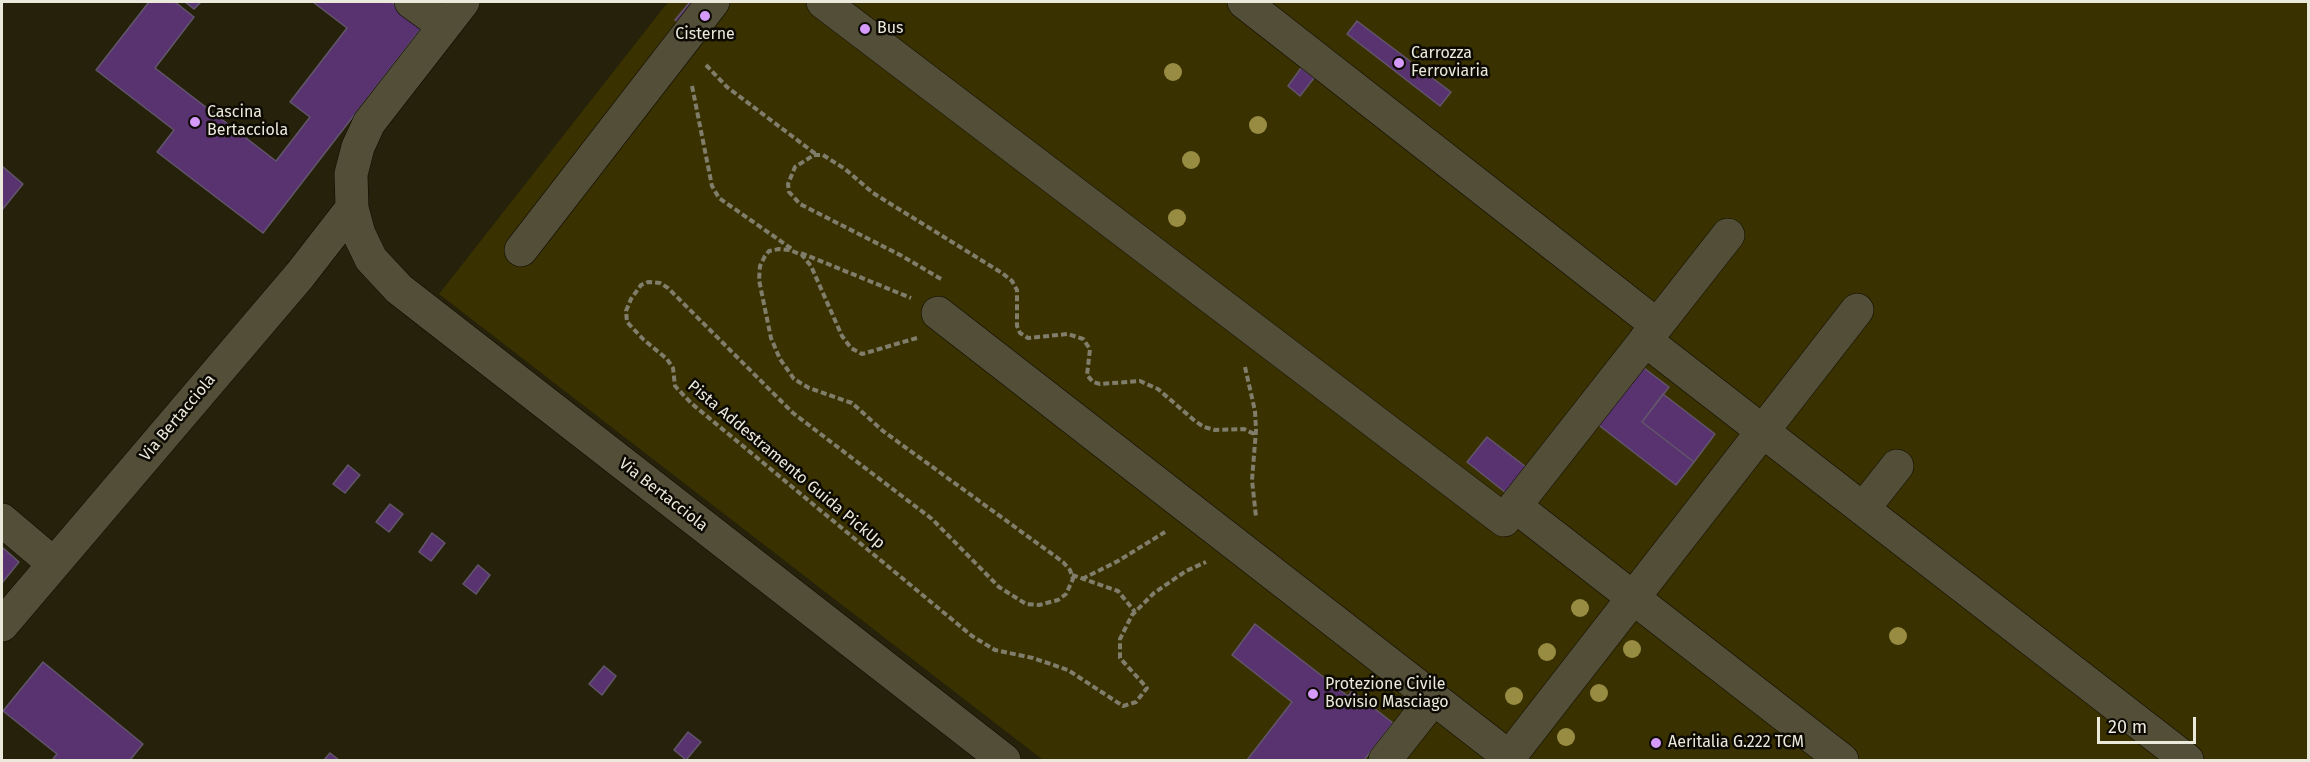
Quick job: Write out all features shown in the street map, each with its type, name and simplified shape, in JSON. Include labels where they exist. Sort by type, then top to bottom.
[{"type":"street","name":"Via Bertacciola","points":[[411,2],[456,11],[365,129],[355,154],[351,174],[352,208],[364,247],[379,270],[393,285],[1004,760]]},
{"type":"street","points":[[521,250],[713,2]]},
{"type":"street","points":[[823,2],[1504,520],[1728,235]]},
{"type":"street","points":[[1244,2],[1651,332],[1762,431],[2187,760]]},
{"type":"street","name":"Via Bertacciola","points":[[2,625],[300,275],[352,208]]},
{"type":"street","points":[[938,314],[1510,760],[1857,310]]},
{"type":"street","points":[[1863,509],[1897,466]]},
{"type":"street","points":[[1515,506],[1842,760]]},
{"type":"street","points":[[2,520],[54,564]]},
{"type":"street","points":[[1385,760],[1433,699]]},
{"type":"path","points":[[683,40],[728,87],[817,155]]},
{"type":"path","points":[[683,40],[712,186],[719,198],[790,248],[919,302],[938,314]]},
{"type":"path","name":"Pista Addestramento Guida PickUp","points":[[1072,575],[1071,587],[1058,600],[1026,603],[999,587],[932,519],[792,413],[676,294],[660,283],[648,282],[641,285],[631,299],[626,311],[627,322],[644,340],[667,358],[673,368],[675,386],[686,398],[972,636],[995,650],[1033,658],[1068,670],[1123,706],[1130,705],[1147,688],[1120,658],[1120,639],[1135,612],[1154,593],[1186,571],[1202,563],[1232,557],[1241,549]]},
{"type":"path","points":[[1244,362],[1254,411],[1256,446],[1252,480],[1257,520]]},
{"type":"path","points":[[1083,579],[1118,561],[1195,514]]},
{"type":"path","points":[[1070,570],[1072,575],[1118,591],[1135,612]]},
{"type":"shaded area","points":[[668,2],[2308,2],[2308,760],[1043,760],[439,294]]},
{"type":"building","name":"Cascina Bertacciola","points":[[149,2],[175,2],[194,17],[155,68],[276,161],[310,117],[290,102],[347,28],[313,2],[391,2],[423,26],[263,233],[157,152],[174,130],[96,70]]},
{"type":"building","points":[[185,2],[201,2],[194,9]]},
{"type":"building","name":"Cisterne","points":[[690,2],[701,2],[682,25],[675,20]]},
{"type":"building","name":"Carrozza Ferroviaria","points":[[1357,21],[1451,92],[1440,106],[1347,34]]},
{"type":"building","points":[[1301,68],[1314,78],[1300,96],[1288,86]]},
{"type":"building","points":[[2,166],[23,184],[2,210]]},
{"type":"building","points":[[1640,365],[1669,387],[1642,422],[1694,462],[1676,485],[1596,423]]},
{"type":"building","points":[[1663,394],[1715,434],[1694,462],[1642,422]]},
{"type":"building","points":[[1487,437],[1526,467],[1506,493],[1467,462]]},
{"type":"building","points":[[348,465],[360,475],[345,493],[333,484]]},
{"type":"building","points":[[390,504],[403,514],[389,532],[376,522]]},
{"type":"building","points":[[432,533],[445,543],[431,561],[419,552]]},
{"type":"building","points":[[2,547],[19,562],[2,583]]},
{"type":"building","points":[[478,565],[490,575],[476,594],[463,584]]},
{"type":"building","name":"Protezione Civile Bovisio Masciago","points":[[1255,624],[1348,696],[1352,691],[1393,723],[1364,760],[1247,760],[1292,702],[1232,655]]},
{"type":"building","points":[[43,662],[143,744],[130,760],[52,760],[57,754],[3,711]]},
{"type":"building","points":[[604,666],[616,676],[602,695],[589,684]]},
{"type":"building","points":[[688,732],[701,742],[686,760],[674,750]]},
{"type":"building","points":[[330,753],[339,760],[324,760]]},
{"type":"place","name":"Cisterne","points":[[705,16]]},
{"type":"place","name":"Bus","points":[[865,29]]},
{"type":"place","name":"Carrozza Ferroviaria","points":[[1399,63]]},
{"type":"place","name":"Cascina Bertacciola","points":[[195,122]]},
{"type":"place","name":"Protezione Civile Bovisio Masciago","points":[[1313,694]]},
{"type":"place","name":"Aeritalia G.222 TCM","points":[[1656,743]]}]
